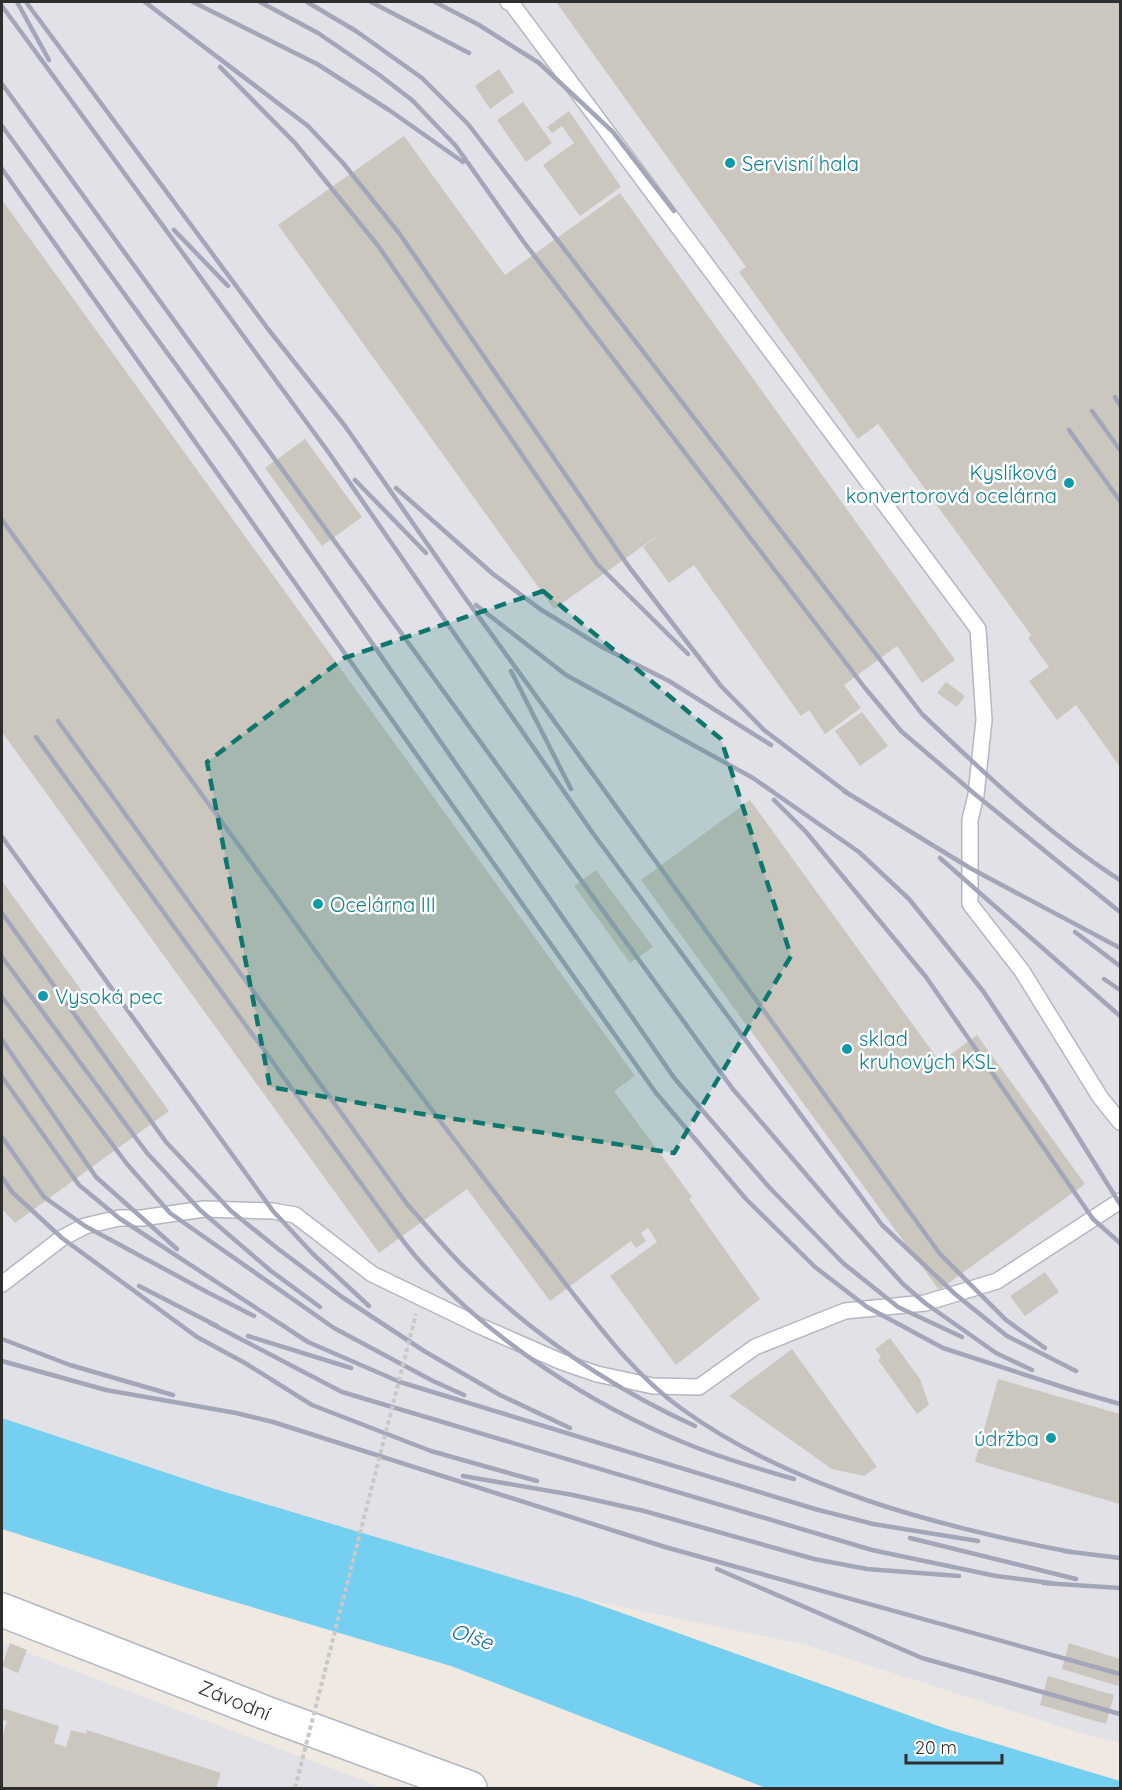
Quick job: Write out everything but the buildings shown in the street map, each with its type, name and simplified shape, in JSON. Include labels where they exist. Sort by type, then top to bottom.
[{"type":"street","name":"Závodní","points":[[2,1610],[266,1713],[470,1788]]},
{"type":"lane","points":[[508,2],[519,13],[978,628],[984,720],[978,777],[970,820],[970,904],[1022,971],[1100,1097],[1120,1122]]},
{"type":"lane","points":[[2,1284],[62,1238],[85,1226],[119,1218],[142,1218],[204,1209],[273,1211],[295,1215],[372,1274],[482,1327],[562,1362],[597,1374],[653,1386],[699,1387],[755,1347],[845,1311],[925,1303],[997,1281],[1120,1201]]},
{"type":"path","points":[[295,1788],[416,1314]]},
{"type":"highlighted area","points":[[543,591],[721,739],[791,956],[674,1153],[416,1113],[270,1087],[207,762],[344,658]]},
{"type":"shaded area","points":[[2,2],[1120,2],[1120,1743],[1087,1735],[802,1644],[580,1598],[212,1488],[2,1418]]},
{"type":"shaded area","points":[[2,1643],[383,1788],[2,1788]]},
{"type":"water","name":"Olše","points":[[2,1418],[212,1488],[580,1598],[947,1729],[1120,1781],[1120,1788],[766,1788],[451,1666],[184,1587],[2,1529]]},
{"type":"railway","points":[[17,2],[49,60]]},
{"type":"railway","points":[[26,2],[268,329],[345,426],[463,595],[940,1254],[1006,1320],[1045,1348]]},
{"type":"railway","points":[[145,2],[308,126],[343,163],[399,233],[629,567],[721,686],[764,730],[850,795]]},
{"type":"railway","points":[[193,2],[317,64],[389,110],[463,162]]},
{"type":"railway","points":[[260,2],[318,33],[378,74],[412,100],[456,146],[523,241],[865,688],[901,731],[1120,912]]},
{"type":"railway","points":[[307,2],[356,31],[422,78],[468,124],[922,714],[1042,823],[1120,880]]},
{"type":"railway","points":[[371,2],[469,53]]},
{"type":"railway","points":[[435,2],[479,25],[539,63],[613,132],[674,211]]},
{"type":"railway","points":[[2,6],[329,453],[592,832],[882,1225],[955,1294],[1007,1336],[1076,1371]]},
{"type":"railway","points":[[220,67],[295,143],[379,247],[597,564],[688,654]]},
{"type":"railway","points":[[2,84],[732,1088],[903,1284],[925,1303],[996,1353],[1032,1370]]},
{"type":"railway","points":[[2,126],[235,446],[675,1079],[769,1187],[843,1263],[898,1307],[962,1337]]},
{"type":"railway","points":[[2,169],[656,1093],[746,1199],[815,1267],[867,1307],[943,1348],[1120,1404]]},
{"type":"railway","points":[[174,230],[228,286]]},
{"type":"railway","points":[[1115,397],[1120,405]]},
{"type":"railway","points":[[1092,411],[1120,450]]},
{"type":"railway","points":[[1069,430],[1120,501]]},
{"type":"railway","points":[[355,480],[426,553]]},
{"type":"railway","points":[[396,488],[493,574],[540,609],[602,647],[669,681],[771,745]]},
{"type":"railway","points":[[2,520],[425,1101],[596,1323],[636,1369],[666,1397],[725,1437],[770,1461],[818,1482],[919,1517],[1071,1552]]},
{"type":"railway","points":[[476,605],[566,675],[753,778],[859,852],[909,899],[983,991],[1045,1084],[1120,1204]]},
{"type":"railway","points":[[511,671],[571,789]]},
{"type":"railway","points":[[58,721],[407,1204],[441,1243],[488,1290],[572,1356],[632,1394],[695,1426]]},
{"type":"railway","points":[[36,737],[399,1235],[445,1287],[508,1342],[543,1367],[616,1411],[703,1450],[794,1479]]},
{"type":"railway","points":[[844,791],[970,868],[1120,948]]},
{"type":"railway","points":[[774,800],[806,832],[926,977],[1093,1219],[1120,1243]]},
{"type":"railway","points":[[2,837],[273,1211],[313,1254],[369,1306]]},
{"type":"railway","points":[[940,858],[1120,1016]]},
{"type":"railway","points":[[2,913],[166,1142],[231,1211],[342,1297],[424,1351],[500,1395],[570,1428]]},
{"type":"railway","points":[[1075,932],[1120,966]]},
{"type":"railway","points":[[2,957],[147,1153],[200,1210],[271,1271],[320,1307]]},
{"type":"railway","points":[[1104,979],[1120,990]]},
{"type":"railway","points":[[2,997],[127,1164],[170,1213],[334,1328],[464,1395]]},
{"type":"railway","points":[[2,1040],[96,1177],[177,1249]]},
{"type":"railway","points":[[2,1077],[79,1185],[119,1218],[308,1342],[400,1382],[815,1509],[873,1524],[978,1541]]},
{"type":"railway","points":[[2,1137],[44,1197],[85,1226],[254,1316]]},
{"type":"railway","points":[[2,1177],[12,1192],[62,1238],[197,1337],[245,1363],[312,1405],[431,1451],[537,1481]]},
{"type":"railway","points":[[139,1286],[217,1326]]},
{"type":"railway","points":[[210,1323],[342,1392],[872,1550],[996,1576],[1051,1583]]},
{"type":"railway","points":[[248,1336],[351,1368]]},
{"type":"railway","points":[[2,1339],[70,1365],[173,1395]]},
{"type":"railway","points":[[2,1361],[106,1390],[236,1413],[273,1422],[665,1547],[1120,1674]]},
{"type":"railway","points":[[463,1476],[573,1495],[644,1511],[814,1559],[867,1569],[959,1576]]},
{"type":"railway","points":[[910,1538],[1076,1579]]},
{"type":"railway","points":[[1064,1551],[1120,1558]]},
{"type":"railway","points":[[717,1569],[922,1658],[1120,1714]]},
{"type":"railway","points":[[1043,1583],[1120,1588]]},
{"type":"place","name":"Servisní hala","points":[[730,163]]},
{"type":"place","name":"Kyslíková konvertorová ocelárna","points":[[1069,483]]},
{"type":"place","name":"Ocelárna III","points":[[318,904]]},
{"type":"place","name":"Vysoká pec","points":[[43,996]]},
{"type":"place","name":"sklad kruhových KSL","points":[[847,1049]]},
{"type":"place","name":"údržba","points":[[1051,1438]]}]
